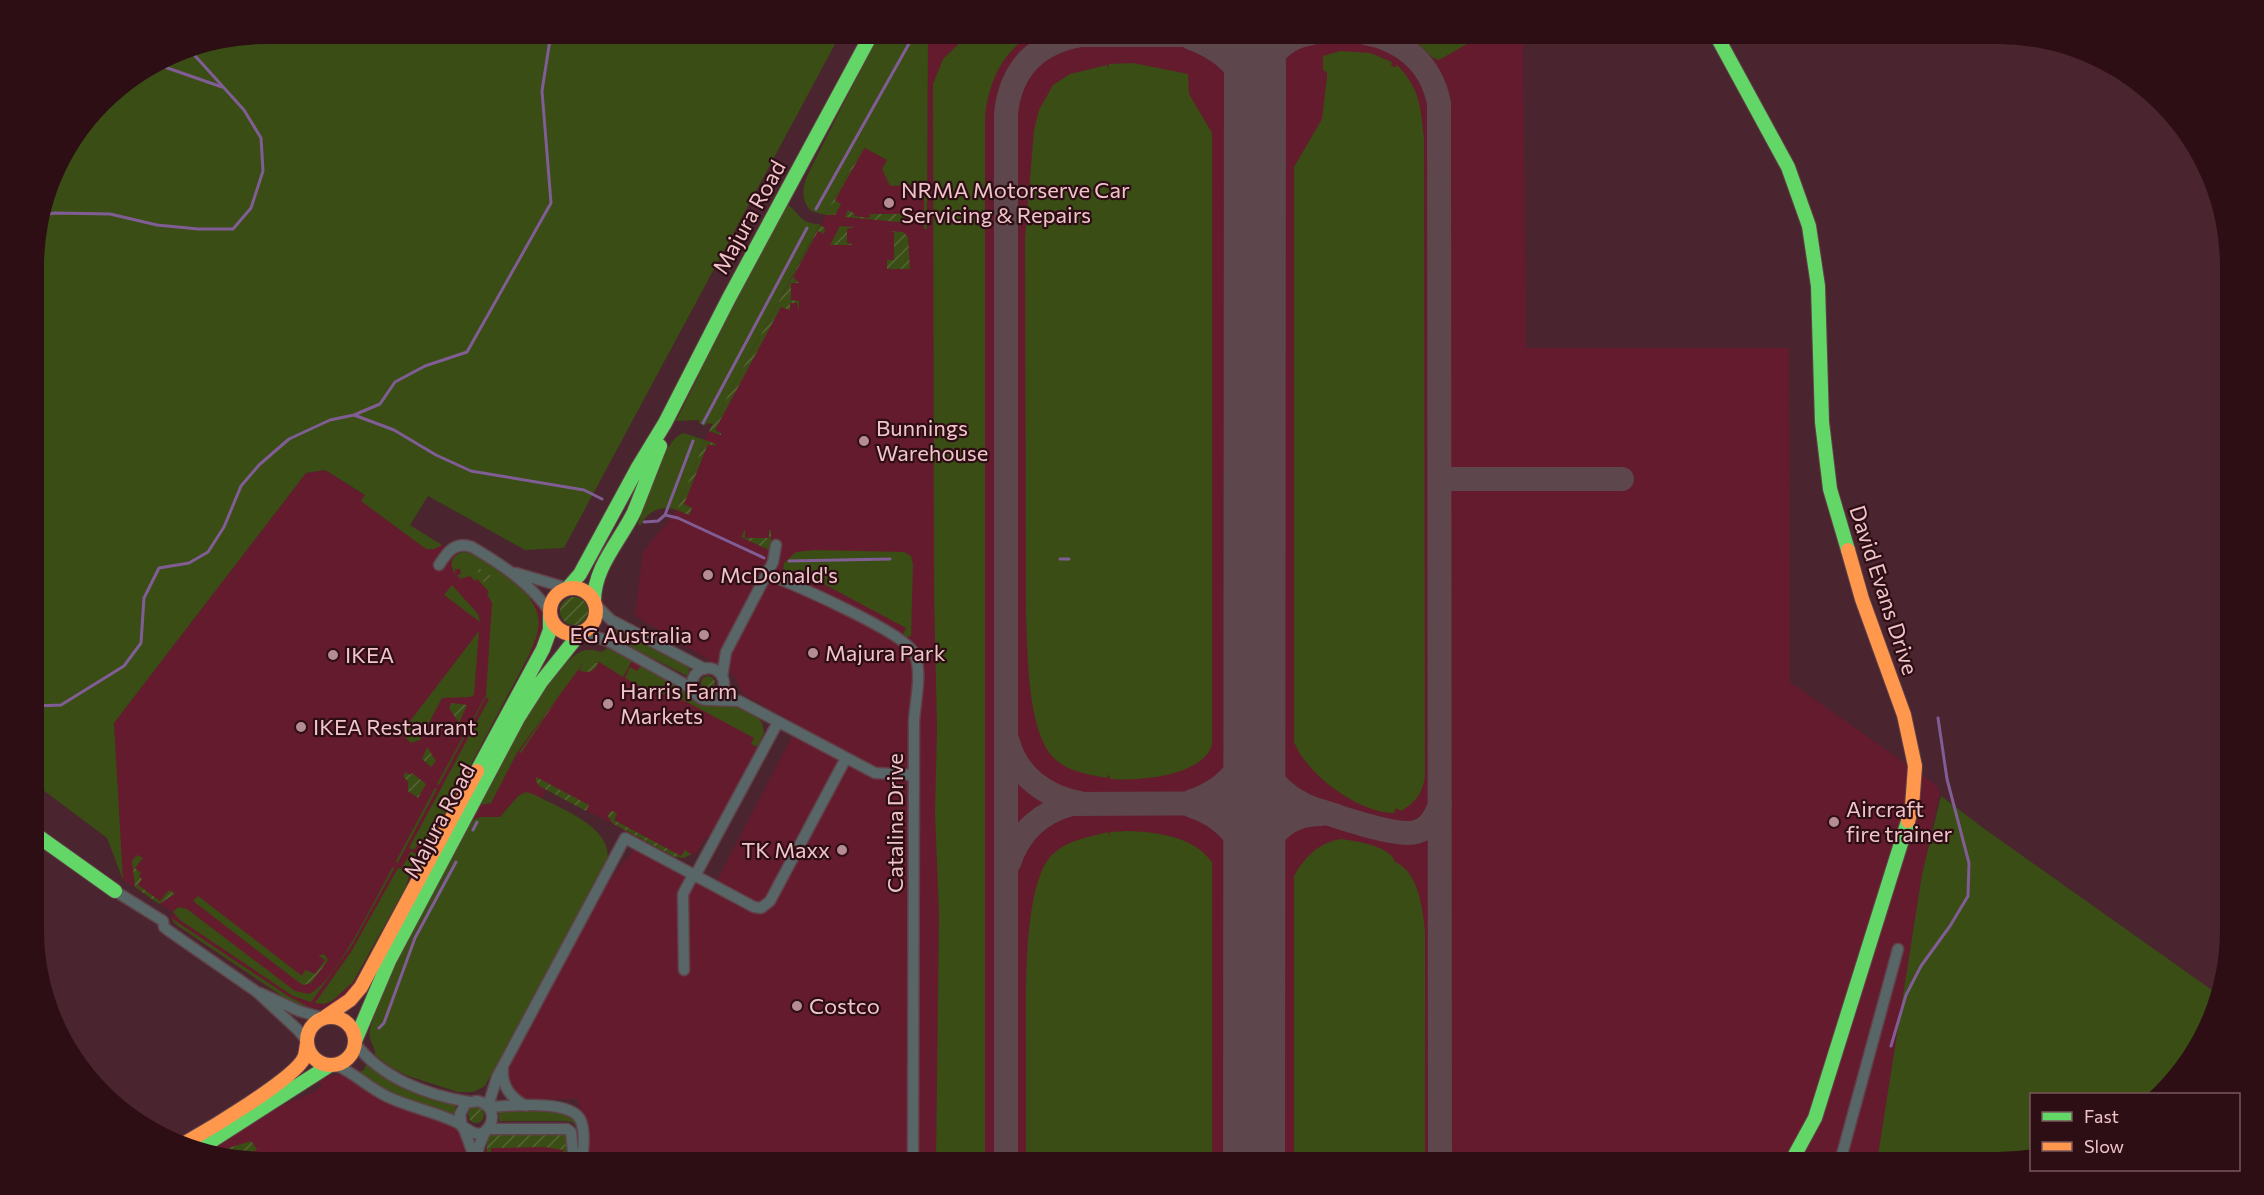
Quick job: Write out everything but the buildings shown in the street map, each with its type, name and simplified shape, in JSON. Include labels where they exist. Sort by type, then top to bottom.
[{"type":"main road","name":"Majura Road","points":[[568,588],[580,574],[637,469],[665,423],[729,298],[866,44]]},
{"type":"main road","name":"David Evans Drive","points":[[1721,44],[1788,167],[1809,226],[1818,286],[1821,423],[1830,489],[1862,599],[1904,715],[1915,766],[1911,807],[1815,1118],[1796,1152]]},
{"type":"main road","name":"Majura Road","points":[[594,602],[594,591],[602,566],[635,510],[663,439],[665,423]]},
{"type":"main road","points":[[568,588],[583,590],[594,602],[595,619],[590,627],[582,632],[569,634],[561,631],[555,626],[550,614],[553,599],[568,588]]},
{"type":"main road","name":"Majura Road","points":[[325,1018],[350,1000],[361,987],[543,649],[550,630],[550,614]]},
{"type":"main road","name":"Majura Road","points":[[355,1042],[394,951],[518,718],[541,681],[582,632]]},
{"type":"main road","points":[[44,842],[115,891]]},
{"type":"main road","points":[[192,1139],[225,1120],[294,1070],[304,1058],[311,1027],[325,1018],[336,1017],[346,1022],[353,1030],[355,1042],[349,1057],[207,1144]]},
{"type":"main road","points":[[307,1043],[315,1059],[333,1065]]},
{"type":"street","points":[[439,565],[449,550],[456,546],[465,545],[475,549],[507,570],[537,595],[550,614]]},
{"type":"street","points":[[710,700],[721,693],[726,652],[775,559],[776,545]]},
{"type":"street","points":[[507,570],[568,588]]},
{"type":"street","name":"Catalina Drive","points":[[767,574],[820,595],[894,635],[911,648],[917,667],[914,722],[913,1152]]},
{"type":"street","points":[[594,602],[611,620],[706,669],[716,671],[739,701],[877,774],[914,775]]},
{"type":"street","points":[[582,632],[608,641],[683,683],[701,698],[739,701]]},
{"type":"street","points":[[695,693],[693,679],[726,652]]},
{"type":"street","points":[[684,970],[683,894],[778,722]]},
{"type":"street","points":[[478,1152],[492,1119],[488,1106],[497,1077],[625,838],[756,908],[766,905],[846,758]]},
{"type":"street","points":[[115,891],[163,921],[164,927],[169,931],[257,992],[298,1030],[307,1043]]},
{"type":"street","points":[[1843,1152],[1898,949]]},
{"type":"street","points":[[257,992],[298,1011],[325,1018]]},
{"type":"street","points":[[355,1042],[370,1060],[396,1078],[417,1087],[470,1102],[480,1101],[488,1106],[560,1107],[575,1113],[583,1129],[582,1152]]},
{"type":"street","points":[[505,1062],[503,1074],[506,1087],[512,1096],[526,1107]]},
{"type":"street","points":[[333,1065],[350,1071],[388,1097],[456,1122],[473,1133],[486,1129],[567,1129],[571,1132],[573,1152]]},
{"type":"street","points":[[472,1152],[459,1119],[460,1112],[487,1089],[497,1077]]},
{"type":"shaded area","points":[[928,44],[1523,44],[1526,348],[1789,348],[1790,682],[1936,785],[1940,792],[1922,874],[1880,1152],[586,1152],[586,1118],[579,1107],[578,1099],[533,1099],[522,1097],[515,1091],[508,1076],[510,1063],[605,886],[640,841],[717,881],[798,725],[743,694],[733,674],[635,616],[643,552],[677,510],[709,431],[863,147],[887,160],[927,160]]},
{"type":"shaded area","points":[[325,470],[442,545],[458,554],[470,553],[516,582],[540,605],[543,628],[531,658],[528,657],[435,832],[418,855],[406,887],[356,977],[358,980],[345,997],[322,1009],[306,1007],[285,998],[175,924],[171,919],[173,912],[123,880],[114,723],[306,473]]},
{"type":"shaded area","points":[[607,648],[683,688],[698,702],[761,721],[764,732],[760,742],[709,838],[707,836],[695,855],[692,854],[682,859],[674,856],[547,790],[541,799],[533,794],[518,796],[500,817],[478,817],[470,824],[536,704],[559,673],[583,651],[591,649],[602,652]]},
{"type":"shaded area","points":[[340,1075],[350,1078],[375,1097],[389,1104],[454,1126],[464,1134],[468,1152],[265,1152],[215,1146],[266,1113],[315,1091],[322,1086],[319,1081],[328,1076]]},
{"type":"shaded area","points":[[558,1132],[567,1152],[482,1152],[482,1148]]},
{"type":"green space","points":[[835,44],[564,548],[525,550],[428,496],[410,525],[442,545],[434,549],[426,549],[361,501],[365,495],[325,470],[306,473],[114,723],[123,880],[107,838],[44,791],[44,251],[51,208],[60,180],[89,130],[108,108],[130,89],[167,66],[194,55],[236,45]]},
{"type":"green space","points":[[873,44],[928,44],[927,229],[924,229],[924,184],[890,186],[882,169],[887,160],[863,147],[825,215],[811,211],[804,199],[803,190],[807,176]]},
{"type":"green space","points":[[959,44],[1019,44],[1005,59],[993,81],[985,118],[985,1152],[936,1152],[939,913],[935,814],[937,728],[934,593],[933,84],[943,59]]},
{"type":"green space","points":[[1419,44],[1467,44],[1439,60],[1433,58]]},
{"type":"green space","points":[[1340,51],[1370,53],[1392,62],[1391,66],[1397,65],[1415,90],[1424,138],[1425,775],[1423,787],[1415,800],[1401,811],[1396,808],[1394,813],[1365,807],[1336,790],[1310,767],[1294,742],[1294,167],[1322,119],[1327,77],[1327,72],[1323,70],[1323,56]]},
{"type":"green space","points":[[1133,63],[1188,74],[1189,94],[1212,133],[1212,745],[1203,759],[1179,772],[1150,778],[1110,779],[1109,774],[1107,778],[1087,774],[1056,760],[1046,748],[1034,714],[1026,618],[1025,238],[1034,130],[1039,110],[1053,85],[1070,74],[1107,65],[1108,69],[1109,64]]},
{"type":"green space","points":[[865,147],[835,200],[841,204],[835,215],[825,215]]},
{"type":"green space","points":[[786,204],[804,220],[820,224],[713,424],[708,423],[704,426],[699,423],[699,420],[676,421],[699,375],[695,373]]},
{"type":"green space","points":[[848,210],[855,214],[854,216],[870,218],[870,214],[905,214],[905,219],[914,219],[914,221],[910,223],[845,217]]},
{"type":"green space","points":[[820,225],[825,228],[824,234],[818,231],[793,277],[799,283],[791,283],[791,300],[799,301],[799,310],[797,303],[790,303],[790,310],[781,307],[715,430],[721,435],[709,431]]},
{"type":"green space","points":[[840,226],[854,227],[847,229],[847,243],[854,245],[830,245]]},
{"type":"green space","points":[[887,231],[903,232],[908,237],[910,269],[887,269],[887,260],[894,260],[894,232]]},
{"type":"green space","points":[[684,433],[705,440],[677,510],[665,508],[655,510],[640,526],[638,523],[656,472],[670,446],[677,437]]},
{"type":"green space","points":[[705,440],[716,444],[715,446],[708,444],[684,504],[692,508],[689,515],[677,510]]},
{"type":"green space","points":[[745,530],[745,538],[769,538],[769,530],[771,530],[771,551],[741,537]]},
{"type":"green space","points":[[815,550],[904,552],[911,556],[913,564],[911,636],[903,635],[906,628],[805,574],[801,580],[788,576],[783,571],[784,563],[796,552]]},
{"type":"green space","points":[[463,552],[491,563],[533,596],[530,599],[539,621],[538,628],[528,657],[435,832],[422,846],[418,844],[414,850],[409,848],[489,699],[486,697],[439,785],[437,784],[486,695],[492,603],[487,594],[489,592],[477,579],[475,581],[470,576],[460,579],[457,575],[461,574],[460,569],[455,569],[456,575],[452,568],[453,558]]},
{"type":"green space","points":[[477,567],[493,577],[492,587],[479,579]]},
{"type":"green space","points":[[452,585],[478,614],[480,622],[444,595]]},
{"type":"green space","points":[[574,597],[584,601],[588,611],[584,621],[574,625],[564,621],[560,611],[564,601]]},
{"type":"green space","points":[[617,628],[690,668],[687,676],[612,637]]},
{"type":"green space","points":[[479,631],[474,695],[442,698],[420,740],[411,743],[401,733]]},
{"type":"green space","points":[[607,648],[632,661],[623,677],[599,662],[584,662],[518,751],[491,803],[480,805],[524,722],[553,678],[567,662],[580,652],[594,650],[602,652]]},
{"type":"green space","points":[[589,660],[598,663],[593,670],[588,672],[579,670],[584,662]]},
{"type":"green space","points":[[641,665],[685,689],[701,703],[712,705],[732,702],[757,716],[764,732],[758,747],[751,744],[754,738],[670,693],[666,691],[664,695],[651,688],[649,691],[625,678],[630,667],[637,671]]},
{"type":"green space","points":[[705,676],[711,676],[715,683],[711,690],[705,690],[701,686],[701,680]]},
{"type":"green space","points":[[561,693],[521,753],[519,752]]},
{"type":"green space","points":[[452,703],[467,705],[459,723],[449,708]]},
{"type":"green space","points":[[427,747],[436,761],[431,767],[422,759]]},
{"type":"green space","points":[[406,772],[410,775],[412,773],[426,784],[418,798],[408,791],[408,782],[403,776]]},
{"type":"green space","points":[[536,777],[589,805],[586,811],[539,786]]},
{"type":"green space","points":[[435,788],[437,789],[397,864],[396,861]]},
{"type":"green space","points":[[526,792],[569,812],[593,828],[602,838],[607,849],[607,861],[485,1086],[473,1092],[458,1092],[408,1076],[392,1068],[375,1055],[370,1029],[399,957],[473,820],[480,817],[500,817],[518,796]]},
{"type":"green space","points":[[1941,796],[2212,990],[2198,1028],[2175,1065],[2149,1093],[2030,1093],[2030,1150],[1999,1152],[1879,1152],[1922,874]]},
{"type":"green space","points":[[613,811],[617,814],[614,820],[681,856],[685,850],[691,854],[684,858],[675,857],[612,823],[608,816]]},
{"type":"green space","points":[[1127,831],[1174,837],[1195,846],[1212,862],[1212,1152],[1026,1152],[1028,948],[1030,923],[1039,878],[1047,861],[1059,849],[1108,832],[1109,837],[1110,832]]},
{"type":"green space","points":[[1341,839],[1355,841],[1387,852],[1409,873],[1421,902],[1425,931],[1425,1152],[1294,1152],[1294,876],[1313,852]]},
{"type":"green space","points":[[411,851],[418,855],[406,887],[353,982],[332,1001],[324,1004],[315,1003],[351,952],[398,868],[401,869]]},
{"type":"green space","points":[[137,855],[143,858],[135,868],[141,873],[139,876],[142,879],[138,885],[160,901],[169,890],[175,894],[159,904],[135,887],[132,861]]},
{"type":"green space","points":[[395,867],[352,945],[311,1002],[293,996],[180,920],[173,912],[178,907],[187,909],[295,991],[309,994],[331,974],[343,957],[392,868]]},
{"type":"green space","points":[[198,896],[302,976],[297,981],[193,901]]},
{"type":"green space","points":[[171,918],[288,996],[307,1006],[298,1005],[285,998],[175,924]]},
{"type":"green space","points":[[324,954],[328,960],[311,983],[303,985],[297,981],[306,970],[315,974],[325,960],[319,956]]},
{"type":"green space","points":[[366,1064],[398,1083],[456,1105],[454,1114],[430,1109],[380,1086],[359,1072],[364,1070]]},
{"type":"green space","points":[[476,1107],[482,1109],[484,1115],[482,1121],[476,1123],[470,1121],[468,1115],[470,1109]]},
{"type":"green space","points":[[499,1111],[552,1111],[571,1118],[578,1125],[566,1121],[499,1121]]},
{"type":"green space","points":[[491,1133],[565,1134],[570,1152],[544,1147],[491,1148],[491,1152],[487,1152],[487,1136]]},
{"type":"green space","points":[[251,1141],[257,1149],[255,1151],[228,1148]]},
{"type":"waterway","points":[[354,415],[380,404],[395,382],[425,366],[467,352],[551,203],[542,91],[549,44]]},
{"type":"waterway","points":[[816,209],[909,44]]},
{"type":"waterway","points":[[50,214],[110,214],[157,225],[198,229],[233,229],[251,208],[263,171],[261,138],[244,110],[194,55]]},
{"type":"waterway","points":[[165,67],[222,87]]},
{"type":"waterway","points":[[703,423],[807,228]]},
{"type":"waterway","points":[[44,706],[61,705],[124,666],[141,643],[144,598],[159,568],[189,563],[208,552],[224,527],[241,486],[259,465],[289,439],[330,420],[354,415],[394,430],[436,455],[471,471],[584,490],[602,499]]},
{"type":"waterway","points":[[665,515],[693,441]]},
{"type":"waterway","points":[[644,522],[658,521],[665,515],[678,518],[764,558]]},
{"type":"waterway","points":[[789,561],[890,559]]},
{"type":"waterway","points":[[1060,559],[1069,559]]},
{"type":"waterway","points":[[1891,1046],[1906,995],[1921,966],[1968,896],[1969,863],[1947,779],[1938,718]]},
{"type":"waterway","points":[[473,830],[477,822]]},
{"type":"waterway","points":[[379,1028],[384,1023],[415,938],[456,862]]},
{"type":"taxiway","points":[[1006,1152],[1006,113],[1009,97],[1020,70],[1039,51],[1052,44]]},
{"type":"taxiway","points":[[1205,44],[1220,53],[1239,72],[1249,98],[1254,130]]},
{"type":"taxiway","points":[[1254,102],[1265,67],[1284,44]]},
{"type":"taxiway","points":[[1397,44],[1414,56],[1430,77],[1439,103],[1440,1152]]},
{"type":"taxiway","points":[[1440,479],[1622,479]]},
{"type":"taxiway","points":[[1192,801],[1217,789],[1231,777],[1248,746],[1254,710],[1254,655]]},
{"type":"taxiway","points":[[1254,711],[1257,743],[1266,770],[1283,791],[1311,808],[1364,825],[1407,833],[1425,828],[1434,818],[1440,805]]},
{"type":"taxiway","points":[[1008,742],[1018,765],[1035,783],[1056,796],[1080,803]]},
{"type":"taxiway","points":[[1009,863],[1019,842],[1033,825],[1050,812],[1072,804],[1273,803],[1311,808],[1337,816]]},
{"type":"taxiway","points":[[1192,806],[1206,812],[1230,829],[1245,853],[1250,867],[1254,897]]},
{"type":"taxiway","points":[[1254,879],[1268,843],[1284,825],[1307,815],[1321,814]]},
{"type":"runway","points":[[1254,1152],[1255,44]]},
{"type":"traffic: fast","points":[[568,588],[580,574],[637,469],[665,423],[729,298],[866,44]]},
{"type":"traffic: fast","points":[[1721,44],[1788,167],[1809,226],[1818,286],[1822,422],[1830,489],[1848,550]]},
{"type":"traffic: fast","points":[[594,601],[598,577],[634,512],[660,446]]},
{"type":"traffic: fast","points":[[477,771],[543,649],[550,630],[550,615]]},
{"type":"traffic: fast","points":[[355,1041],[389,961],[518,718],[541,682],[581,632]]},
{"type":"traffic: fast","points":[[1796,1152],[1815,1118],[1908,821]]},
{"type":"traffic: fast","points":[[44,840],[115,891]]},
{"type":"traffic: fast","points":[[207,1144],[330,1065]]},
{"type":"traffic: slow","points":[[1848,550],[1862,599],[1904,715],[1915,766],[1912,807],[1908,821]]},
{"type":"traffic: slow","points":[[573,588],[589,595],[596,611],[589,627],[573,634],[557,627],[550,611],[557,595],[573,588]]},
{"type":"traffic: slow","points":[[325,1017],[350,1000],[361,987],[477,771]]},
{"type":"traffic: slow","points":[[326,1017],[336,1017],[348,1024],[355,1036],[355,1041],[355,1046],[348,1058],[336,1065],[326,1065],[311,1054],[307,1046],[307,1036],[318,1021],[326,1017]]},
{"type":"traffic: slow","points":[[192,1139],[249,1104],[284,1078],[304,1058],[307,1044]]},
{"type":"place","name":"NRMA Motorserve Car Servicing & Repairs","points":[[889,203]]},
{"type":"place","name":"Bunnings Warehouse","points":[[864,441]]},
{"type":"place","name":"McDonald's","points":[[708,575]]},
{"type":"place","name":"EG Australia","points":[[704,635]]},
{"type":"place","name":"Majura Park","points":[[813,653]]},
{"type":"place","name":"IKEA","points":[[333,655]]},
{"type":"place","name":"Harris Farm Markets","points":[[608,704]]},
{"type":"place","name":"IKEA Restaurant","points":[[301,727]]},
{"type":"place","name":"Aircraft fire trainer","points":[[1834,822]]},
{"type":"place","name":"TK Maxx","points":[[842,850]]},
{"type":"place","name":"Costco","points":[[797,1006]]}]
